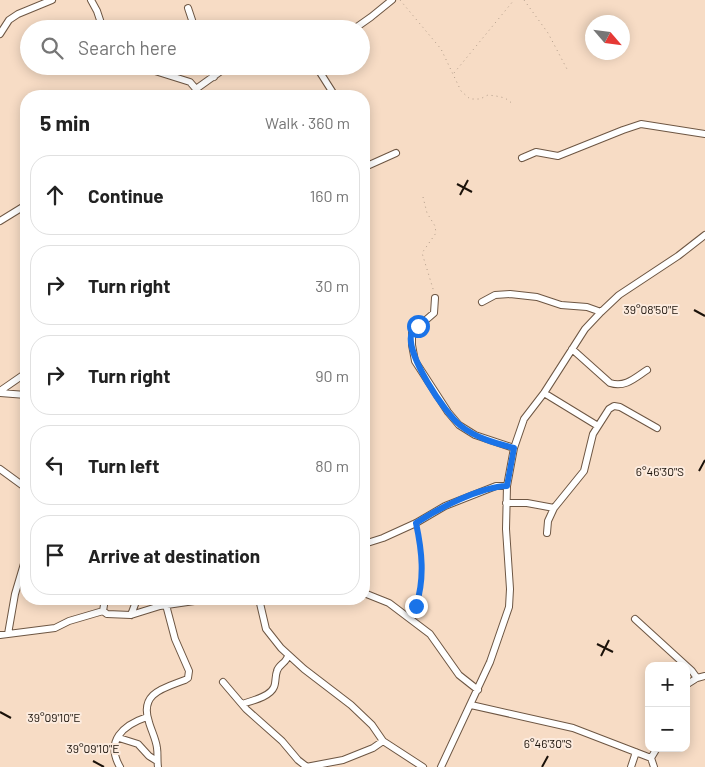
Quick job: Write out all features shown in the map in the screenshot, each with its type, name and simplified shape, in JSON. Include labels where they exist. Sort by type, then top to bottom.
[{"type":"street","points":[[0,34],[9,20],[18,14],[52,0]]},
{"type":"street","points":[[91,0],[100,20]]},
{"type":"street","points":[[368,20],[392,0]]},
{"type":"street","points":[[188,8],[192,20]]},
{"type":"street","points":[[168,75],[190,82],[196,89],[218,75]]},
{"type":"street","points":[[322,75],[331,90]]},
{"type":"street","points":[[522,158],[536,152],[558,156],[641,124],[705,134]]},
{"type":"street","points":[[370,165],[396,153]]},
{"type":"street","points":[[0,221],[20,209]]},
{"type":"street","points":[[441,767],[490,662],[509,607],[510,589],[506,529],[507,486],[514,448],[524,419],[544,393],[585,329],[601,312],[619,295],[678,256],[705,235]]},
{"type":"street","points":[[482,302],[495,295],[537,296],[561,304],[587,307],[601,312]]},
{"type":"street","points":[[435,298],[434,313],[412,332],[415,361],[432,389],[459,425],[475,435],[496,444],[514,448]]},
{"type":"street","points":[[572,349],[610,383],[616,385],[623,385],[647,370]]},
{"type":"street","points":[[0,392],[20,377]]},
{"type":"street","points":[[0,392],[20,394]]},
{"type":"street","points":[[544,393],[598,426]]},
{"type":"street","points":[[547,532],[548,521],[554,508],[584,471],[593,434],[609,409],[614,406],[620,407],[657,428]]},
{"type":"street","points":[[0,469],[20,484]]},
{"type":"street","points":[[370,542],[416,523],[450,504],[496,486],[507,486]]},
{"type":"street","points":[[506,503],[527,503],[554,508]]},
{"type":"street","points":[[8,634],[20,577]]},
{"type":"street","points":[[370,595],[389,603],[430,634],[459,676],[478,690]]},
{"type":"street","points":[[104,605],[104,611]]},
{"type":"street","points":[[131,616],[136,605]]},
{"type":"street","points":[[0,635],[55,628],[69,621],[104,611],[107,614],[131,616],[144,610],[166,605],[189,675],[185,680],[161,689],[151,696],[146,704],[147,716],[158,748],[158,764]]},
{"type":"street","points":[[260,605],[266,629],[288,655],[351,705],[372,725],[383,741],[423,767]]},
{"type":"street","points":[[635,619],[692,671],[697,678]]},
{"type":"street","points":[[242,704],[272,691],[276,672],[288,655]]},
{"type":"street","points":[[690,682],[705,676]]},
{"type":"street","points":[[224,682],[242,704],[307,767],[359,754],[383,741]]},
{"type":"street","points":[[471,704],[573,728],[651,758]]},
{"type":"street","points":[[120,767],[115,759],[114,745],[122,731],[130,723],[147,716]]},
{"type":"street","points":[[119,738],[138,744],[158,764]]},
{"type":"street","points":[[631,767],[636,752]]},
{"type":"street","points":[[654,767],[651,758],[655,752]]},
{"type":"street","points":[[325,764],[334,767]]},
{"type":"path","points":[[400,0],[441,49],[461,91],[470,99],[480,99],[488,95],[505,98],[513,104]]},
{"type":"path","points":[[454,74],[514,0]]},
{"type":"path","points":[[524,0],[548,33],[568,72]]},
{"type":"path","points":[[423,197],[427,214],[435,226],[436,233],[422,253],[435,298]]},
{"type":"path","points":[[410,618],[420,593],[423,569],[416,523]]},
{"type":"route","points":[[416,606],[420,593],[423,569],[416,523],[445,506],[496,486],[507,486],[514,448],[496,444],[475,435],[459,425],[448,412],[415,361],[411,338],[412,332],[418,326]]}]
